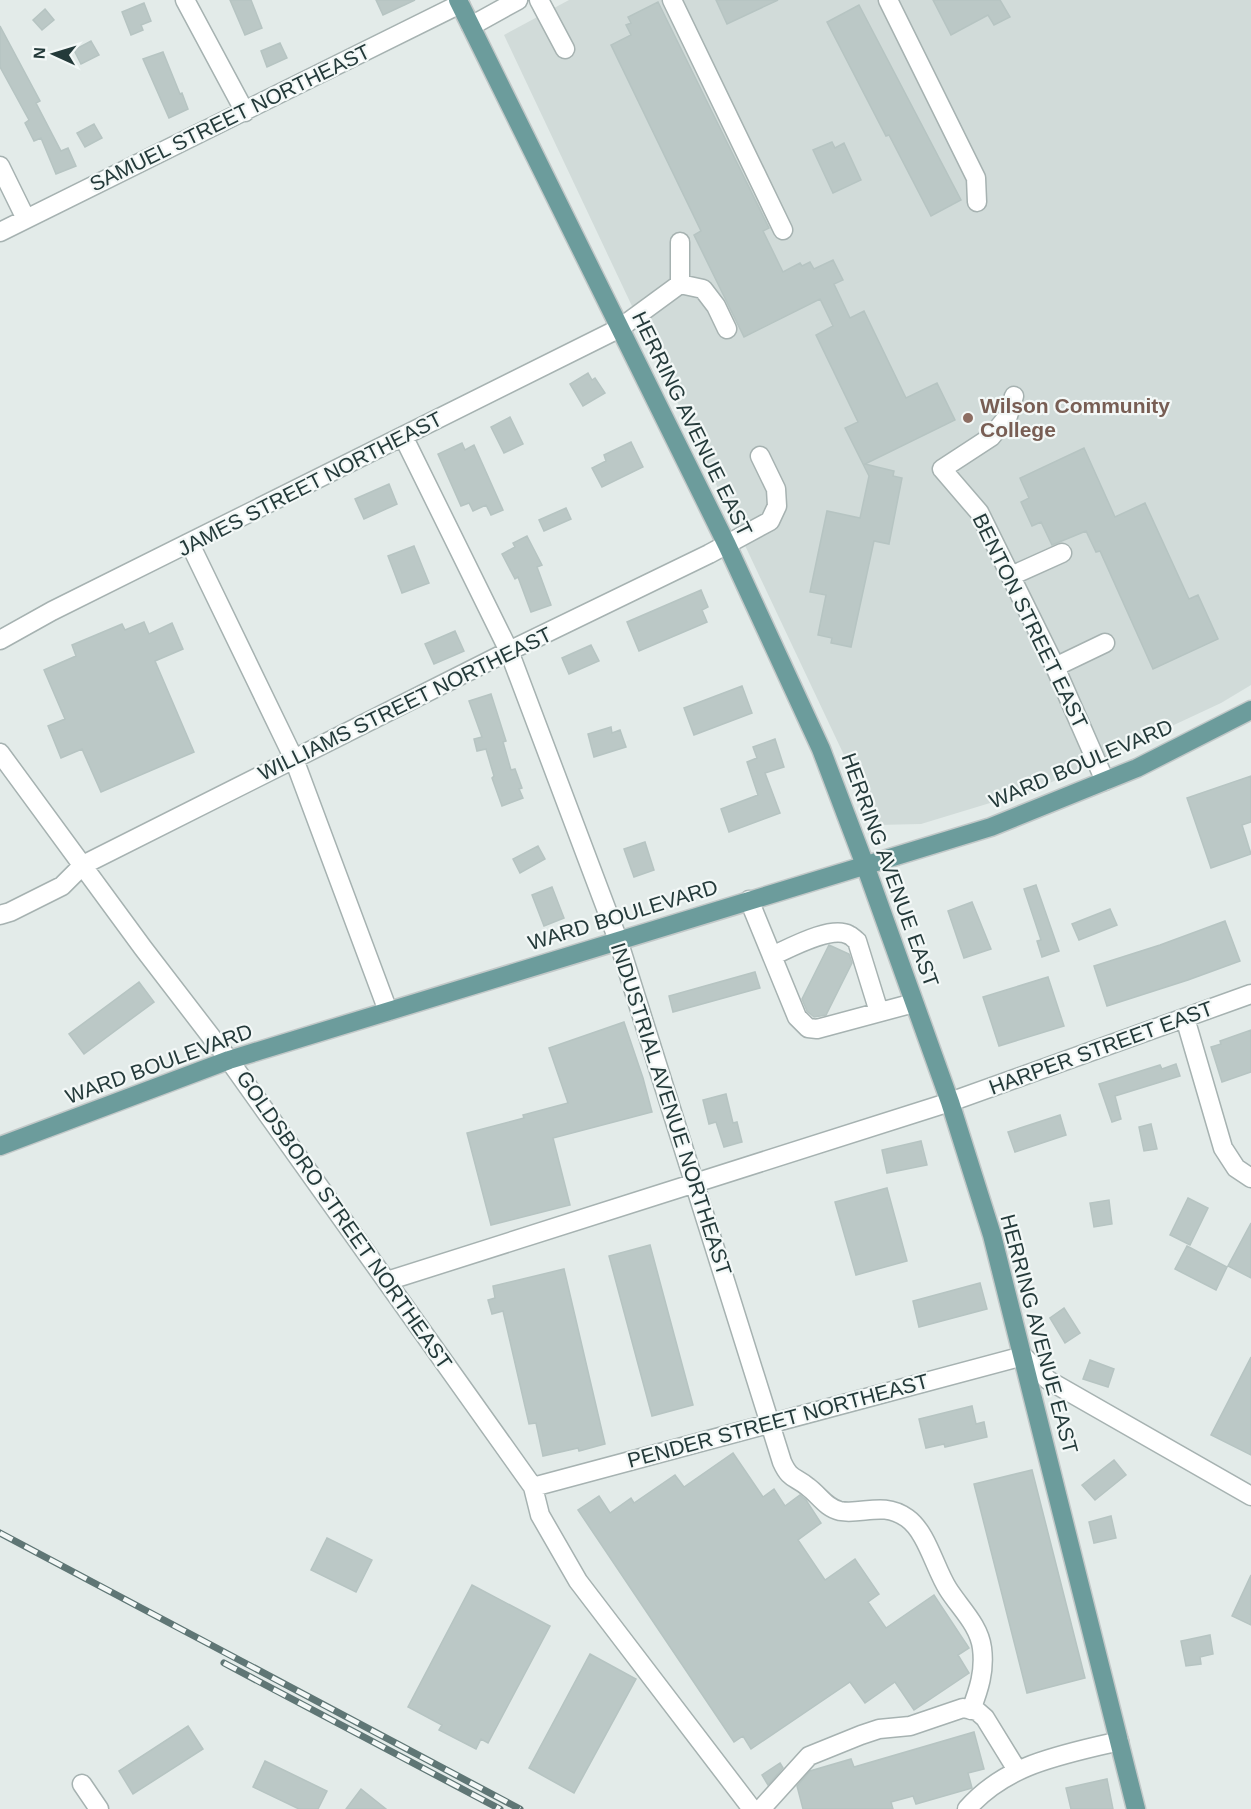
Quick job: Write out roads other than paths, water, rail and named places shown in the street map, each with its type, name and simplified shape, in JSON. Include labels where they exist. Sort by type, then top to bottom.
[{"type":"main road","name":"HERRING AVENUE EAST","points":[[459,2],[727,545],[821,749],[865,865],[950,1102],[992,1235],[1136,1809]]},
{"type":"main road","name":"WARD BOULEVARD","points":[[0,1146],[230,1060],[991,827],[1137,768],[1251,710]]},
{"type":"street","points":[[185,0],[244,112]]},
{"type":"street","points":[[471,26],[518,0]]},
{"type":"street","points":[[539,0],[565,49]]},
{"type":"street","points":[[672,0],[783,230]]},
{"type":"street","points":[[889,0],[976,178],[977,202]]},
{"type":"street","name":"SAMUEL STREET NORTHEAST","points":[[0,232],[244,112],[459,2]]},
{"type":"street","points":[[0,166],[26,219]]},
{"type":"street","points":[[680,242],[680,284],[703,289],[716,306],[727,329]]},
{"type":"street","name":"JAMES STREET NORTHEAST","points":[[0,640],[52,611],[620,328],[680,284]]},
{"type":"street","name":"BENTON STREET EAST","points":[[1014,396],[1008,416],[991,437],[942,470],[979,512],[1055,667],[1105,781]]},
{"type":"street","name":"INDUSTRIAL AVENUE NORTHEAST","points":[[403,436],[509,651],[618,940],[776,1444],[788,1474],[808,1486],[831,1508],[841,1511],[867,1509],[893,1512],[908,1518],[920,1532],[947,1588],[977,1630],[982,1645],[984,1664],[981,1685],[971,1710]]},
{"type":"street","name":"WILLIAMS STREET NORTHEAST","points":[[0,915],[62,886],[83,865],[509,651],[727,545],[770,521],[777,506],[776,489],[760,456]]},
{"type":"street","points":[[190,544],[294,759],[388,1011]]},
{"type":"street","points":[[1011,576],[1062,553]]},
{"type":"street","points":[[1055,667],[1105,643]]},
{"type":"street","name":"GOLDSBORO STREET NORTHEAST","points":[[0,753],[143,948],[230,1060],[533,1487]]},
{"type":"street","points":[[749,900],[797,1017],[808,1028],[817,1029],[914,1003]]},
{"type":"street","points":[[772,956],[827,933],[849,934],[857,941],[879,1012]]},
{"type":"street","name":"HARPER STREET EAST","points":[[387,1281],[950,1102],[1251,994]]},
{"type":"street","points":[[1185,1018],[1222,1148],[1236,1168],[1251,1178]]},
{"type":"street","points":[[1023,1356],[1048,1380],[1251,1496]]},
{"type":"street","name":"PENDER STREET NORTHEAST","points":[[533,1487],[1023,1356]]},
{"type":"street","points":[[533,1487],[540,1515],[578,1581],[752,1809]]},
{"type":"street","points":[[761,1809],[809,1756],[879,1729],[910,1726],[963,1708],[977,1711],[985,1718],[1017,1770]]},
{"type":"street","points":[[967,1809],[977,1797],[1017,1770],[1048,1759],[1119,1741]]},
{"type":"street","points":[[82,1784],[99,1809]]},
{"type":"railway","points":[[0,1533],[520,1809]]},
{"type":"railway","points":[[224,1663],[500,1809]]},
{"type":"place","name":"Wilson Community College","points":[[968,418]]}]
